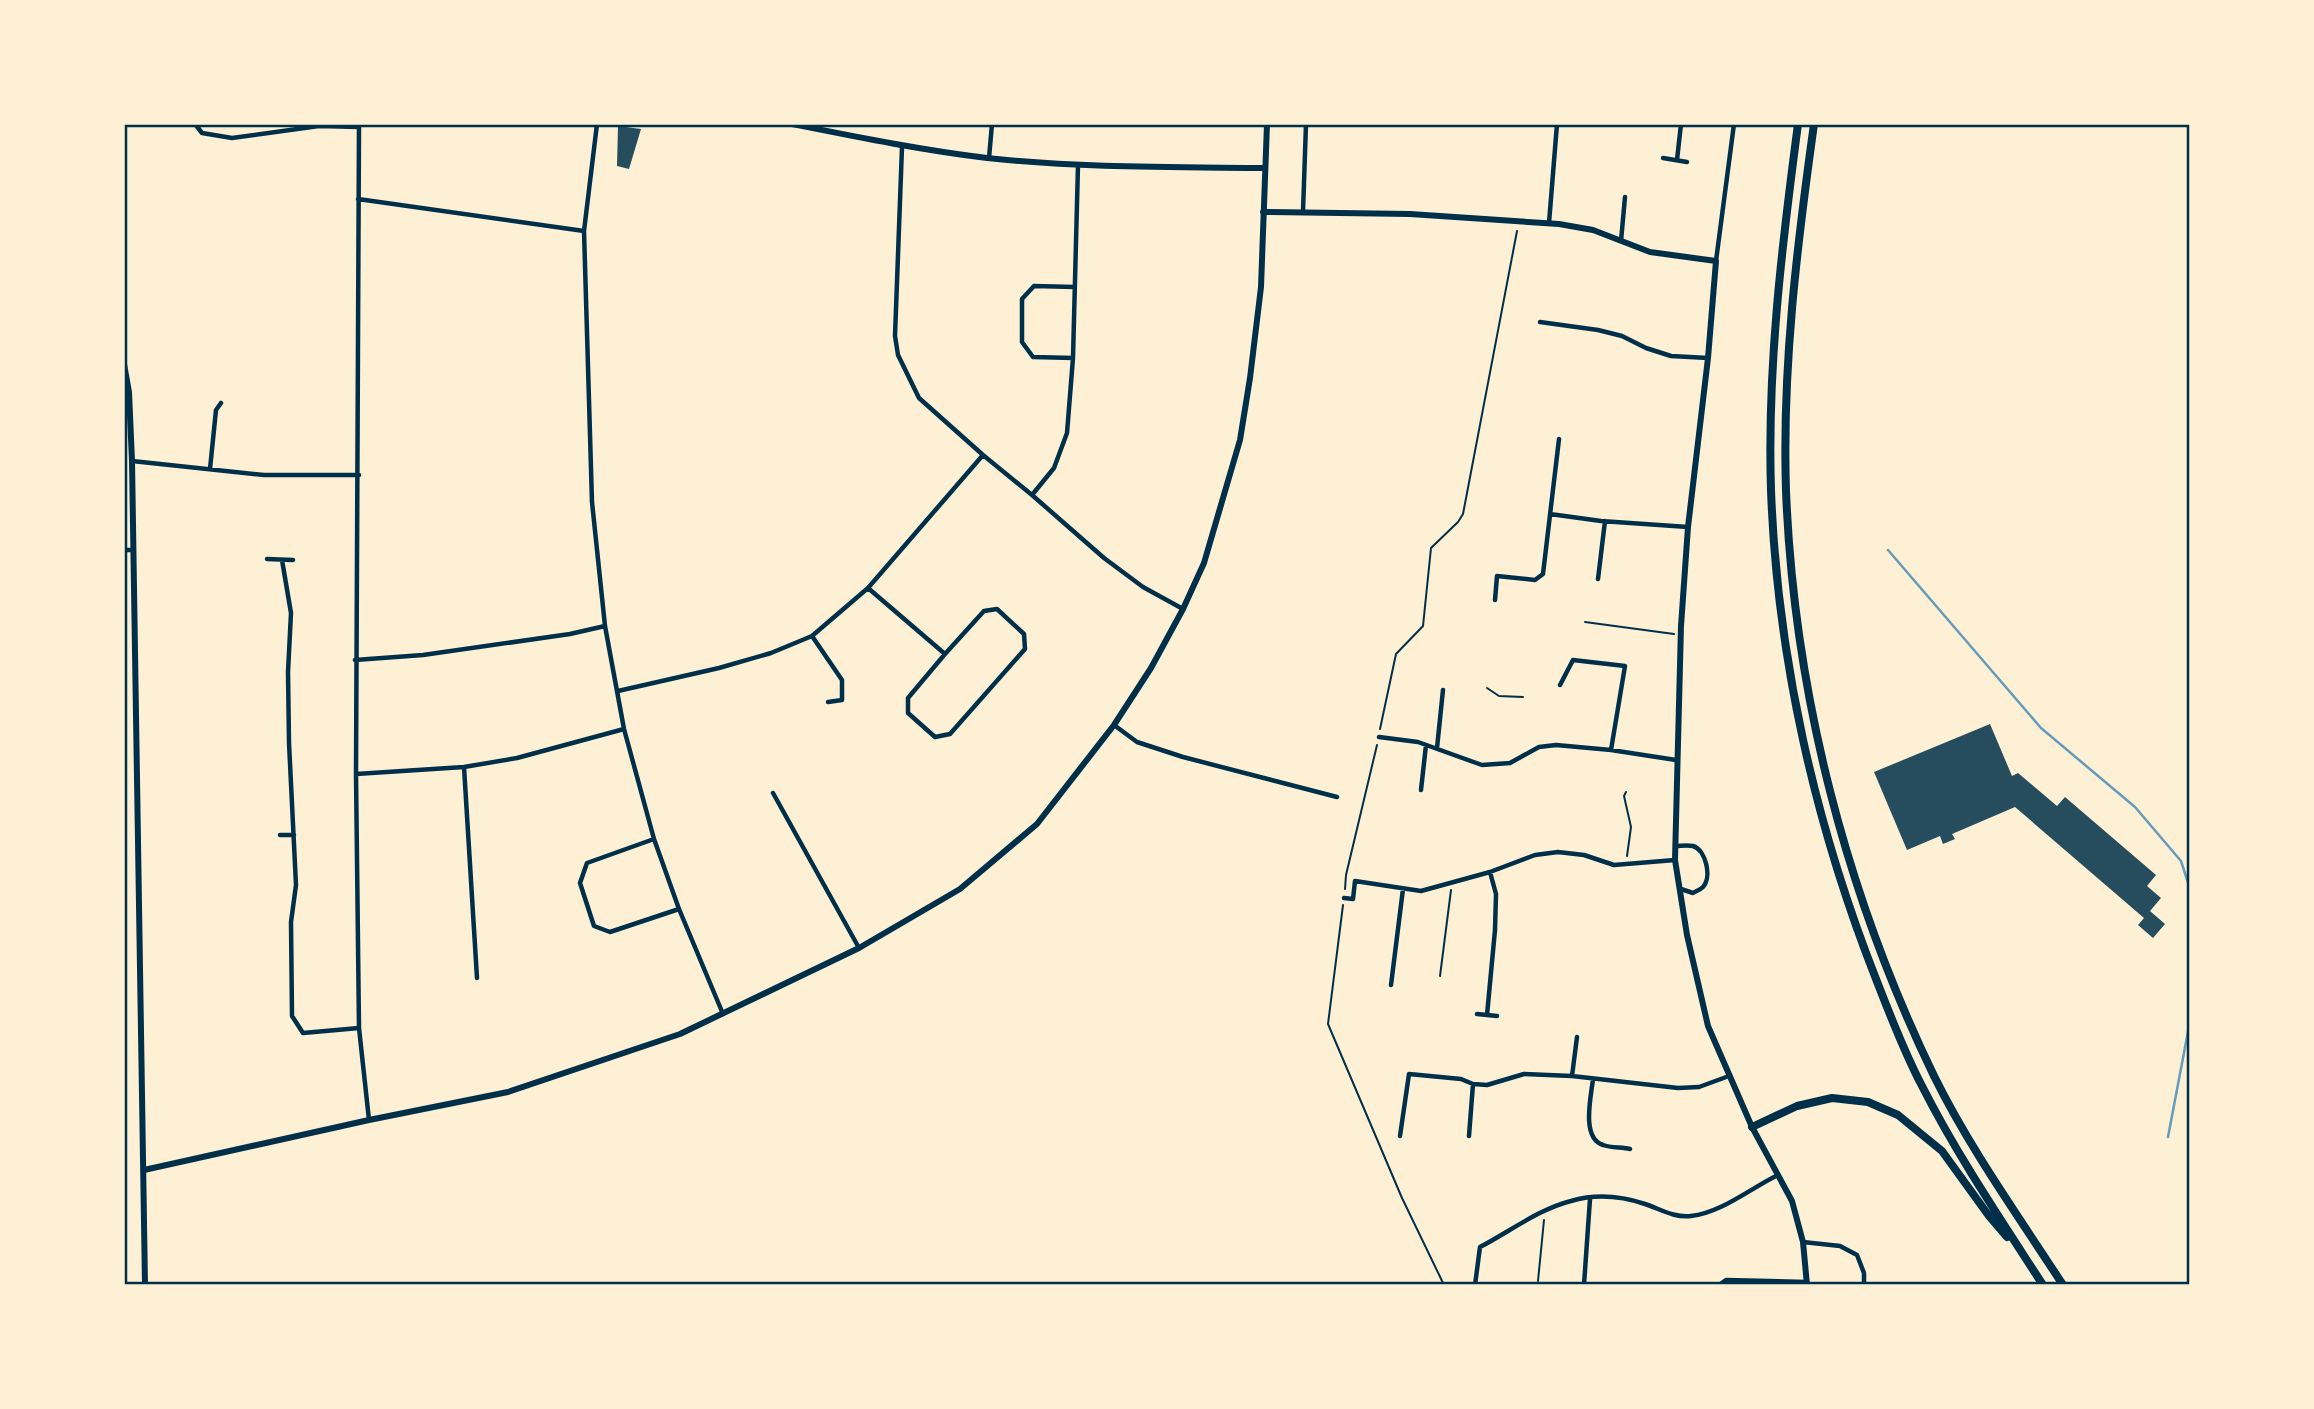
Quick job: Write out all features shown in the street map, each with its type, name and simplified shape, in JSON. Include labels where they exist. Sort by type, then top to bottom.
[{"type":"highway","points":[[1798,124],[1779,290],[1771,490],[1781,606],[1802,732],[1835,862],[1856,929],[1891,1018],[1922,1086],[1961,1156],[2043,1285]]},
{"type":"highway","points":[[1814,124],[1794,278],[1789,345],[1786,489],[1796,604],[1816,731],[1848,857],[1870,924],[1905,1012],[1936,1079],[1974,1146],[2063,1285]]},
{"type":"highway","points":[[1752,1127],[1797,1106],[1832,1098],[1868,1102],[1898,1115],[1942,1151],[1989,1216],[2027,1260]]},
{"type":"street","points":[[195,124],[202,133],[232,138],[319,126],[359,125],[356,774],[359,1028],[369,1120]]},
{"type":"street","points":[[597,124],[584,231],[592,502],[605,626],[624,729],[654,839],[679,909],[724,1015]]},
{"type":"street","points":[[792,124],[902,146],[989,158],[1078,165],[1264,168]]},
{"type":"street","points":[[989,158],[992,124]]},
{"type":"street","points":[[144,1170],[508,1092],[648,1046],[724,1015],[859,948],[960,889],[1037,824],[1114,725],[1151,668],[1204,563],[1240,440],[1261,288],[1267,124]]},
{"type":"street","points":[[1303,212],[1306,124]]},
{"type":"street","points":[[1549,223],[1558,124]]},
{"type":"street","points":[[1677,160],[1681,124]]},
{"type":"street","points":[[1718,1285],[1726,1280],[1807,1283],[1803,1242],[1792,1201],[1752,1127],[1707,1022],[1687,935],[1675,860],[1676,761],[1688,527],[1708,358],[1716,261],[1734,124]]},
{"type":"street","points":[[902,146],[895,336],[898,355],[919,398],[1104,558],[1143,587],[1183,609]]},
{"type":"street","points":[[1662,158],[1687,162]]},
{"type":"street","points":[[1032,495],[1054,468],[1066,441],[1073,358],[1078,165]]},
{"type":"street","points":[[1620,241],[1625,197]]},
{"type":"street","points":[[358,199],[584,231]]},
{"type":"street","points":[[1263,212],[1410,214],[1549,223],[1593,230],[1650,252],[1716,261]]},
{"type":"street","points":[[1073,358],[1033,357],[1022,342],[1022,299],[1034,286],[1075,287]]},
{"type":"street","points":[[1540,322],[1622,336],[1671,356],[1708,358]]},
{"type":"street","points":[[124,364],[132,461],[145,1285]]},
{"type":"street","points":[[210,468],[216,410],[221,403]]},
{"type":"street","points":[[1494,600],[1497,576],[1535,580],[1543,574],[1559,439]]},
{"type":"street","points":[[618,691],[719,668],[771,653],[812,636],[868,587],[983,456]]},
{"type":"street","points":[[132,461],[264,475],[359,475]]},
{"type":"street","points":[[1550,514],[1688,527]]},
{"type":"street","points":[[1598,579],[1605,521]]},
{"type":"street","points":[[124,550],[133,550]]},
{"type":"street","points":[[267,559],[293,560]]},
{"type":"street","points":[[282,561],[291,613],[289,743],[296,885],[291,922],[292,1016],[303,1033],[359,1028]]},
{"type":"street","points":[[868,587],[945,654]]},
{"type":"street","points":[[997,609],[1024,634],[1025,649],[950,734],[935,737],[908,713],[908,698],[945,654],[984,611],[997,609]]},
{"type":"street","points":[[355,660],[423,655],[570,634],[605,626]]},
{"type":"street","points":[[812,636],[842,680],[842,700],[828,702]]},
{"type":"street","points":[[1560,685],[1573,660],[1625,666],[1611,750]]},
{"type":"street","points":[[1437,748],[1443,690]]},
{"type":"street","points":[[1114,725],[1137,742],[1183,757],[1337,797]]},
{"type":"street","points":[[356,774],[464,767],[517,758],[624,729]]},
{"type":"street","points":[[1379,737],[1418,741],[1482,765],[1510,763],[1544,746],[1611,750],[1676,761]]},
{"type":"street","points":[[1421,790],[1426,745]]},
{"type":"street","points":[[464,767],[477,978]]},
{"type":"street","points":[[773,793],[859,948]]},
{"type":"street","points":[[280,835],[295,835]]},
{"type":"street","points":[[654,839],[587,863],[580,883],[594,926],[610,932],[679,909]]},
{"type":"street","points":[[1675,846],[1693,846],[1699,849],[1705,858],[1706,879],[1703,887],[1693,893],[1681,890]]},
{"type":"street","points":[[1344,898],[1353,899],[1355,881],[1421,891],[1452,884],[1535,855],[1558,852],[1584,855],[1614,865],[1675,860]]},
{"type":"street","points":[[1487,1015],[1496,894],[1490,872]]},
{"type":"street","points":[[1391,985],[1402,889]]},
{"type":"street","points":[[1477,1014],[1497,1016]]},
{"type":"street","points":[[1572,1076],[1577,1037]]},
{"type":"street","points":[[1400,1136],[1409,1074],[1461,1079],[1473,1084],[1487,1085],[1524,1074],[1688,1088],[1699,1087],[1729,1076]]},
{"type":"street","points":[[1593,1079],[1589,1130],[1595,1140],[1603,1145],[1630,1149]]},
{"type":"street","points":[[1469,1136],[1473,1084]]},
{"type":"street","points":[[1475,1285],[1480,1247],[1545,1211],[1572,1200],[1610,1196],[1689,1216],[1710,1212],[1778,1175]]},
{"type":"street","points":[[1584,1285],[1590,1199]]},
{"type":"street","points":[[1803,1242],[1840,1246],[1857,1255],[1864,1273],[1864,1285]]},
{"type":"path","points":[[1444,1285],[1402,1198],[1328,1024],[1346,875],[1396,654],[1423,626],[1431,548],[1463,514],[1517,230],[1508,220]]},
{"type":"path","points":[[1585,622],[1681,635]]},
{"type":"path","points":[[1487,688],[1499,696],[1523,697]]},
{"type":"path","points":[[1626,792],[1624,796],[1631,827],[1626,863]]},
{"type":"path","points":[[1440,976],[1452,884]]},
{"type":"path","points":[[1538,1281],[1545,1211]]},
{"type":"building","points":[[618,126],[641,129],[629,169],[617,166]]},
{"type":"building","points":[[1990,724],[2012,776],[2018,773],[2057,806],[2065,797],[2156,875],[2147,886],[2161,898],[2150,911],[2165,924],[2153,938],[2138,925],[2144,918],[2015,807],[1952,834],[1955,839],[1943,844],[1940,836],[1907,850],[1874,772]]},
{"type":"waterway","points":[[1888,550],[2041,728],[2135,807],[2181,861],[2190,889]]},
{"type":"waterway","points":[[2168,1137],[2190,1021]]}]
